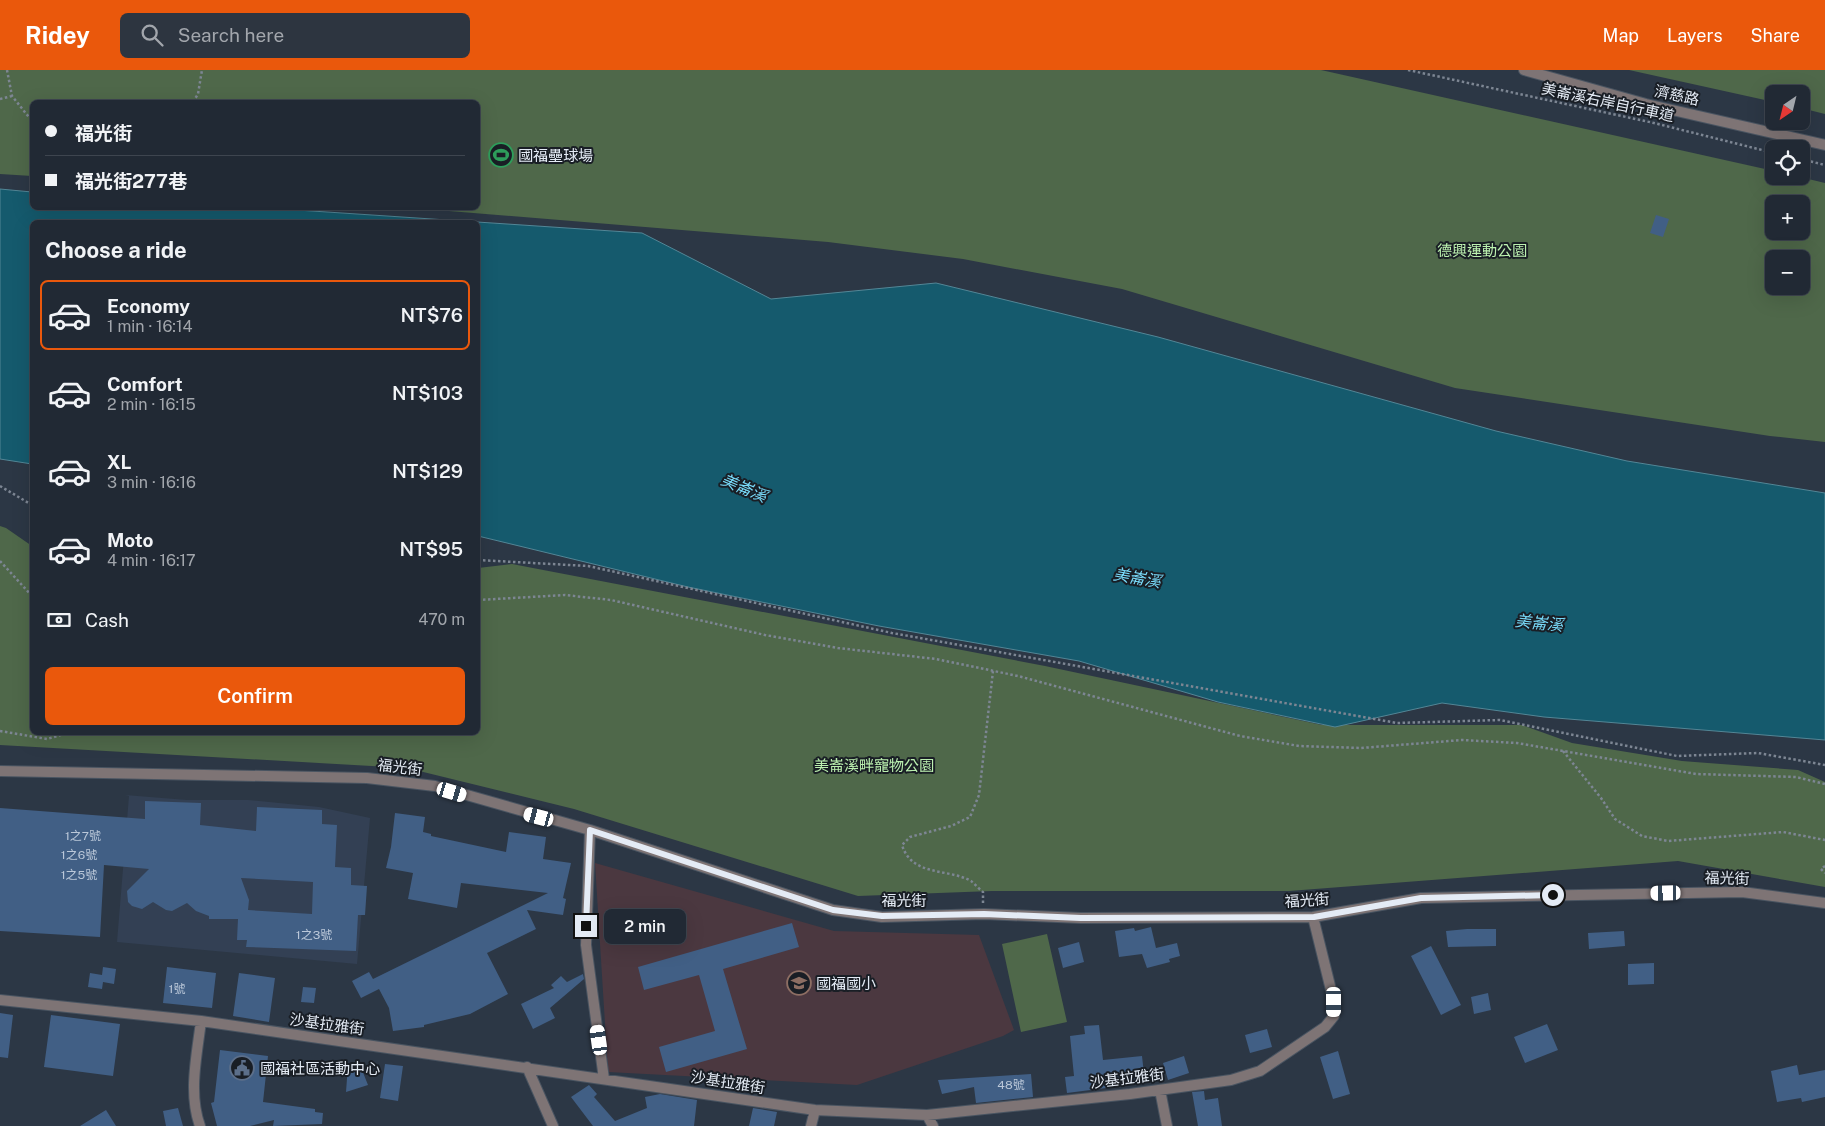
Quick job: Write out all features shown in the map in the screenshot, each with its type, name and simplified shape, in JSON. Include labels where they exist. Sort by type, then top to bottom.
[{"type":"street","name":"濟慈路","points":[[1524,70],[1646,104],[1825,145]]},
{"type":"street","name":"福光街","points":[[0,771],[368,778],[434,786],[590,830],[833,910],[882,916],[984,914],[1081,918],[1314,917],[1421,898],[1742,892],[1825,903]]},
{"type":"street","points":[[590,830],[586,945],[604,1078]]},
{"type":"street","name":"沙基拉雅街","points":[[0,1000],[200,1021],[815,1110],[927,1115],[1160,1090],[1231,1080],[1260,1071],[1325,1027],[1334,1016],[1334,1002],[1314,917]]},
{"type":"street","points":[[200,1021],[193,1093],[200,1126]]},
{"type":"street","points":[[527,1067],[553,1126]]},
{"type":"street","points":[[1160,1090],[1167,1126]]},
{"type":"street","points":[[811,1126],[815,1110]]},
{"type":"street","points":[[927,1115],[933,1126]]},
{"type":"path","points":[[7,70],[12,96],[30,118]]},
{"type":"path","points":[[194,100],[198,94],[202,70]]},
{"type":"path","name":"美崙溪右岸自行車道","points":[[1408,70],[1654,123],[1765,150]]},
{"type":"path","points":[[0,99],[12,96]]},
{"type":"path","points":[[1810,161],[1825,165]]},
{"type":"path","points":[[0,486],[30,504]]},
{"type":"path","points":[[480,560],[588,566],[892,633],[1396,722],[1500,720],[1677,756],[1758,753],[1825,765]]},
{"type":"path","points":[[0,562],[30,594]]},
{"type":"path","points":[[480,600],[565,595],[611,600],[838,648],[936,659],[993,671],[1151,710],[1240,736],[1299,746],[1361,748],[1462,740],[1517,743],[1563,750],[1634,765],[1696,774],[1796,777],[1825,784]]},
{"type":"path","points":[[984,914],[983,892],[971,881],[920,866],[906,856],[902,845],[910,837],[951,826],[970,817],[979,795],[993,671]]},
{"type":"path","points":[[0,731],[47,739],[61,735]]},
{"type":"path","points":[[1563,750],[1601,798],[1615,820],[1642,836],[1668,841],[1783,832],[1825,840]]},
{"type":"path","points":[[1825,866],[1821,869],[1825,873]]},
{"type":"shaded area","points":[[125,795],[187,800],[248,800],[319,807],[370,818],[357,964],[117,942],[129,796]]},
{"type":"shaded area","name":"國福國小","points":[[595,863],[834,931],[979,935],[1014,1030],[1003,1036],[857,1085],[608,1072]]},
{"type":"green space","name":"德興運動公園","points":[[0,70],[1321,70],[1765,169],[1765,185],[1810,185],[1810,179],[1825,183],[1825,442],[1770,436],[1455,388],[1122,289],[963,259],[828,242],[436,210],[480,210],[480,100],[30,100],[30,176],[0,174]]},
{"type":"green space","points":[[1629,70],[1825,70],[1825,114],[1810,110],[1810,85],[1765,85],[1765,100]]},
{"type":"green space","name":"美崙溪畔寵物公園","points":[[0,526],[30,545],[30,735],[480,735],[480,568],[512,564],[1045,666],[1322,725],[1522,725],[1572,743],[1682,761],[1798,770],[1825,782],[1825,887],[1678,861],[1289,891],[992,891],[858,896],[574,809],[407,768],[0,745]]},
{"type":"green space","points":[[1047,934],[1067,1022],[1021,1032],[1002,944]]},
{"type":"water","points":[[0,189],[30,192],[30,210],[297,210],[447,220],[30,220],[30,464],[0,459]]},
{"type":"water","name":"美崙溪","points":[[480,222],[642,233],[771,299],[936,283],[1158,337],[1496,431],[1627,461],[1825,493],[1825,740],[1544,717],[1442,703],[1335,727],[1218,702],[1079,661],[879,626],[688,587],[480,536]]},
{"type":"building","points":[[1656,215],[1669,219],[1663,237],[1650,233]]},
{"type":"building","points":[[145,801],[201,803],[200,825],[256,831],[257,807],[322,810],[322,824],[337,825],[335,867],[351,868],[351,885],[367,886],[365,915],[358,915],[356,951],[246,947],[247,940],[237,940],[238,919],[209,919],[209,916],[196,911],[187,903],[172,911],[166,910],[153,902],[142,909],[132,906],[128,902],[127,891],[149,869],[104,865],[100,937],[0,931],[0,808],[145,819]],"holes":[[[241,878],[313,882],[312,914],[248,910],[249,900]]]},
{"type":"building","points":[[395,813],[425,817],[423,832],[431,834],[431,836],[506,852],[509,832],[546,837],[543,859],[571,863],[563,898],[566,899],[563,915],[527,910],[536,929],[487,953],[508,994],[470,1014],[424,1025],[424,1027],[393,1031],[389,1008],[379,989],[361,998],[352,981],[369,972],[373,979],[548,893],[461,883],[457,908],[408,899],[413,873],[386,868],[391,847]]},
{"type":"building","points":[[792,923],[799,947],[723,969],[747,1049],[666,1072],[659,1047],[715,1031],[699,975],[644,990],[638,967]]},
{"type":"building","points":[[1151,927],[1156,948],[1177,943],[1180,956],[1169,959],[1170,962],[1147,968],[1142,954],[1119,957],[1115,931],[1134,928],[1135,931]]},
{"type":"building","points":[[1496,929],[1496,946],[1448,947],[1446,931]]},
{"type":"building","points":[[1624,931],[1625,946],[1589,949],[1588,933]]},
{"type":"building","points":[[1079,942],[1084,962],[1063,968],[1058,948]]},
{"type":"building","points":[[1431,946],[1461,1005],[1441,1015],[1411,956]]},
{"type":"building","points":[[1654,963],[1654,984],[1628,985],[1628,964]]},
{"type":"building","points":[[103,967],[116,969],[114,984],[103,982],[102,989],[88,987],[90,973],[102,975]]},
{"type":"building","points":[[167,967],[216,973],[212,1008],[163,1003]]},
{"type":"building","points":[[239,973],[275,978],[269,1022],[233,1016]]},
{"type":"building","points":[[583,974],[584,979],[550,1008],[555,1018],[533,1029],[521,1004],[554,988],[551,985],[561,976],[567,982]]},
{"type":"building","points":[[303,987],[316,988],[314,1003],[301,1002]]},
{"type":"building","points":[[1488,993],[1491,1010],[1474,1014],[1471,997]]},
{"type":"building","points":[[0,1013],[13,1015],[8,1058],[0,1057]]},
{"type":"building","points":[[51,1015],[120,1024],[113,1076],[44,1067]]},
{"type":"building","points":[[1547,1024],[1558,1050],[1525,1063],[1514,1037]]},
{"type":"building","points":[[1099,1025],[1103,1060],[1142,1056],[1145,1083],[1067,1093],[1065,1077],[1074,1076],[1070,1036],[1085,1034],[1084,1026]]},
{"type":"building","points":[[1267,1029],[1272,1047],[1250,1053],[1245,1035]]},
{"type":"building","points":[[220,1050],[268,1056],[263,1102],[315,1109],[315,1112],[323,1113],[322,1124],[273,1126],[274,1120],[250,1126],[217,1126],[211,1103],[214,1102]]},
{"type":"building","points":[[1338,1051],[1350,1094],[1333,1099],[1320,1057]]},
{"type":"building","points":[[1184,1056],[1189,1073],[1168,1080],[1163,1063]]},
{"type":"building","points":[[358,1060],[368,1085],[346,1092],[348,1065]]},
{"type":"building","points":[[385,1064],[403,1066],[398,1101],[380,1098]]},
{"type":"building","points":[[1797,1065],[1799,1075],[1825,1070],[1825,1097],[1802,1102],[1801,1098],[1777,1102],[1771,1071]]},
{"type":"building","points":[[1031,1074],[1033,1097],[976,1103],[974,1087],[942,1094],[938,1080]]},
{"type":"building","points":[[589,1085],[597,1094],[594,1097],[615,1121],[647,1108],[645,1097],[660,1094],[697,1100],[694,1126],[593,1126],[571,1097]]},
{"type":"building","points":[[1204,1091],[1205,1100],[1218,1098],[1222,1126],[1198,1126],[1192,1092]]},
{"type":"building","points":[[178,1108],[183,1126],[166,1126],[163,1111]]},
{"type":"building","points":[[753,1108],[777,1112],[774,1126],[749,1126]]},
{"type":"building","points":[[106,1110],[116,1126],[80,1126]]},
{"type":"place","name":"國福壘球場","points":[[501,155]]},
{"type":"place","name":"國福國小","points":[[799,983]]},
{"type":"place","name":"國福社區活動中心","points":[[242,1068]]},
{"type":"route","points":[[586,926],[590,830],[833,910],[882,916],[984,914],[1081,918],[1314,917],[1421,898],[1553,895]]}]
